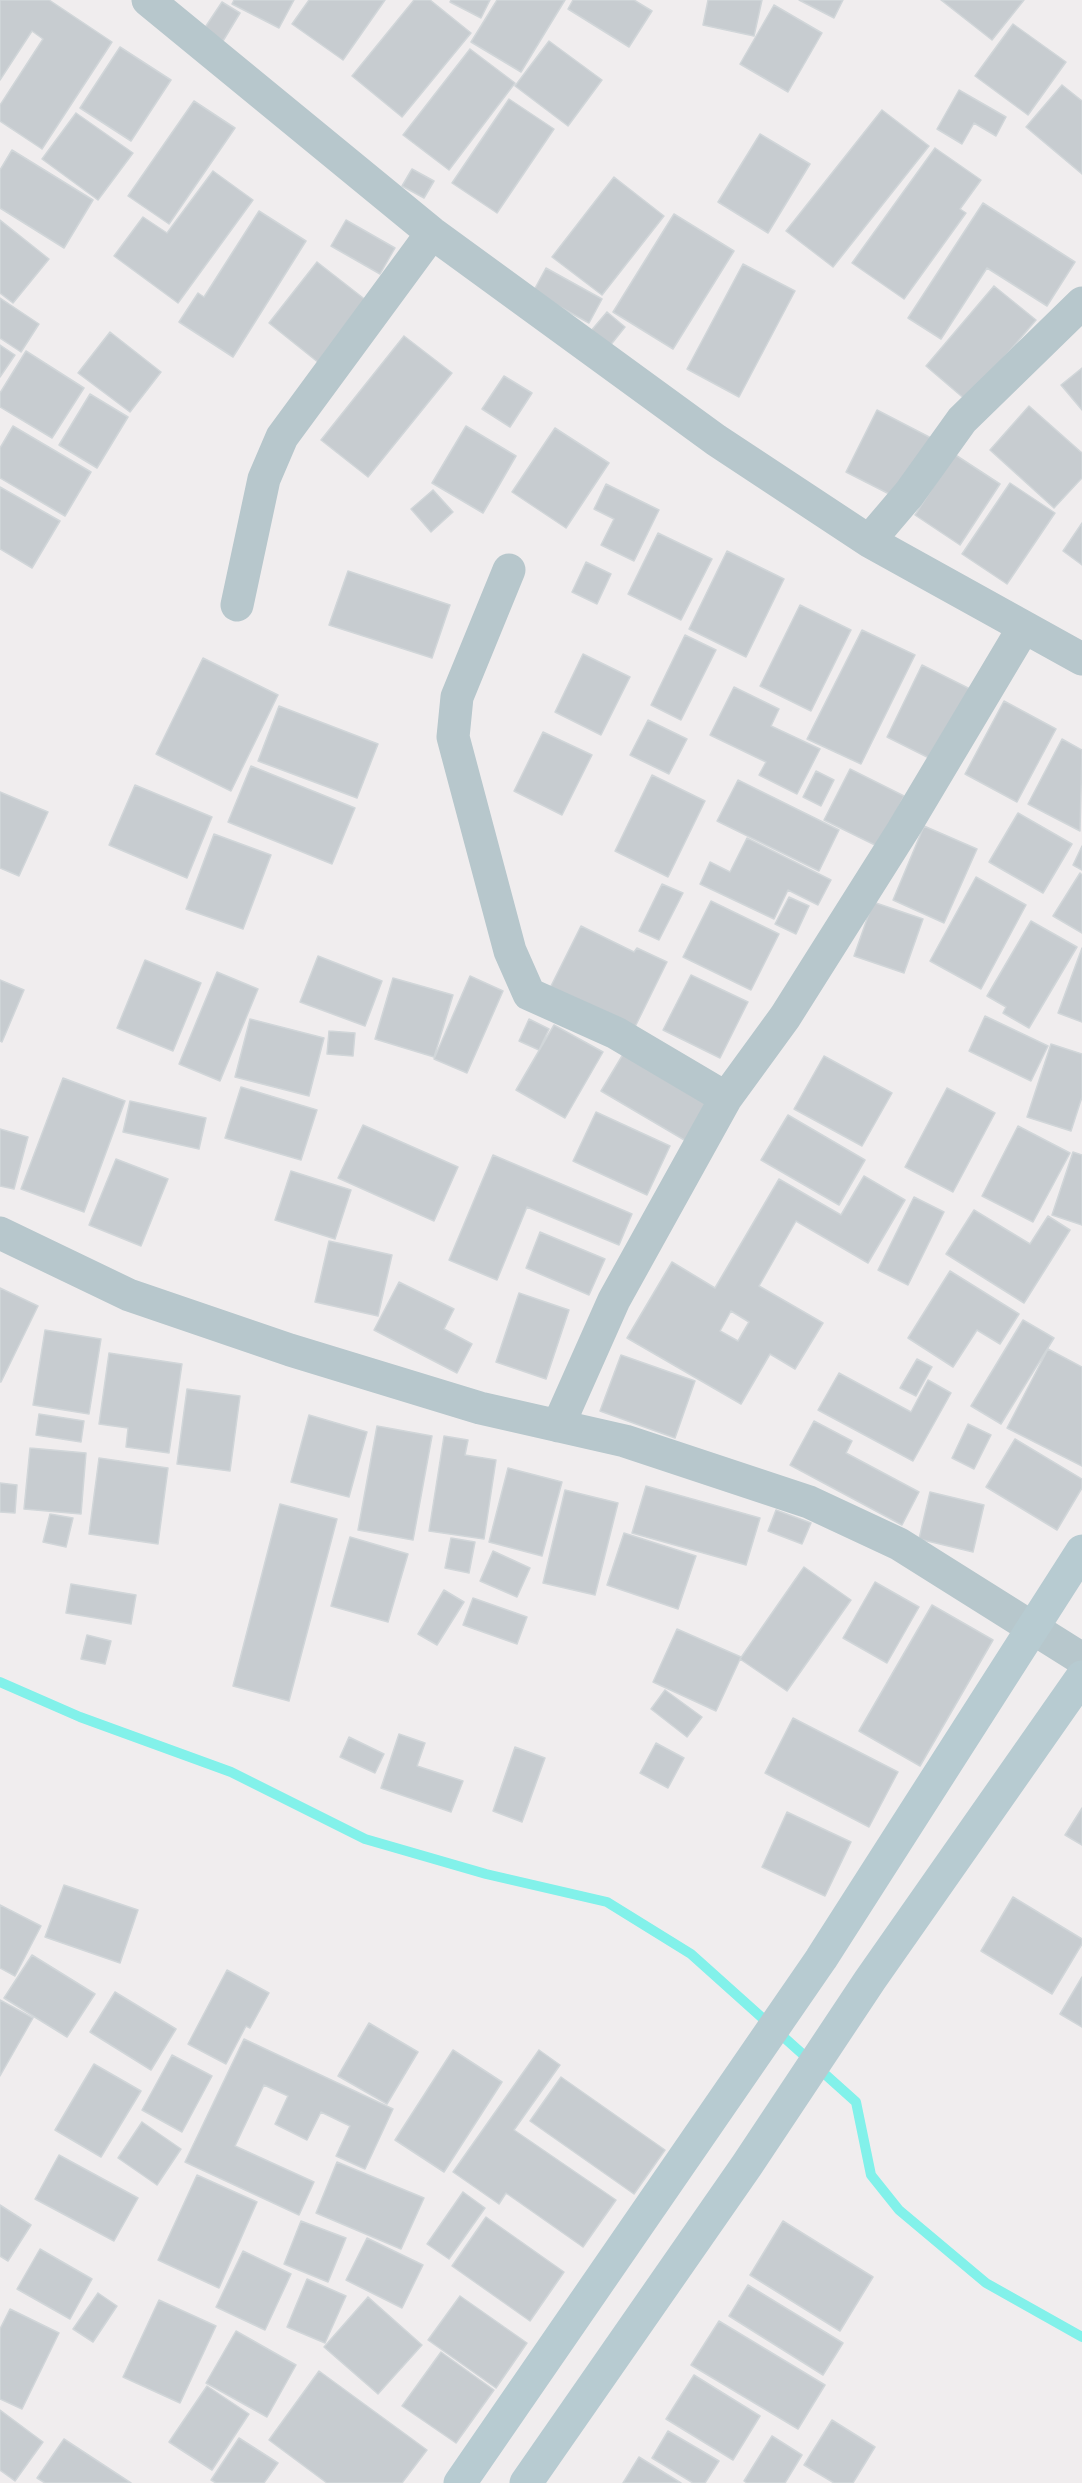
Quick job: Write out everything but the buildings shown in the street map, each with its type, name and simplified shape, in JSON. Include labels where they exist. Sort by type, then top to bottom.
[{"type":"main road","points":[[460,2483],[704,2133],[821,1959],[1082,1551]]},
{"type":"main road","points":[[526,2483],[747,2165],[870,1980],[1082,1677]]},
{"type":"street","points":[[148,0],[432,233],[716,440],[869,541],[1082,659]]},
{"type":"street","points":[[237,605],[264,479],[282,437],[432,233]]},
{"type":"street","points":[[869,541],[909,494],[962,420],[1082,303]]},
{"type":"street","points":[[509,570],[458,697],[453,736],[510,951],[529,994],[616,1033],[726,1098]]},
{"type":"street","points":[[558,1426],[614,1300],[726,1098],[786,1017],[903,830],[1024,627]]},
{"type":"street","points":[[0,1233],[129,1295],[290,1350],[458,1401],[625,1441],[809,1502],[899,1544],[1082,1659]]},
{"type":"waterway","points":[[0,1682],[80,1717],[231,1772],[365,1839],[486,1874],[607,1902],[691,1954],[856,2102],[871,2175],[899,2210],[986,2283],[1082,2337]]}]
